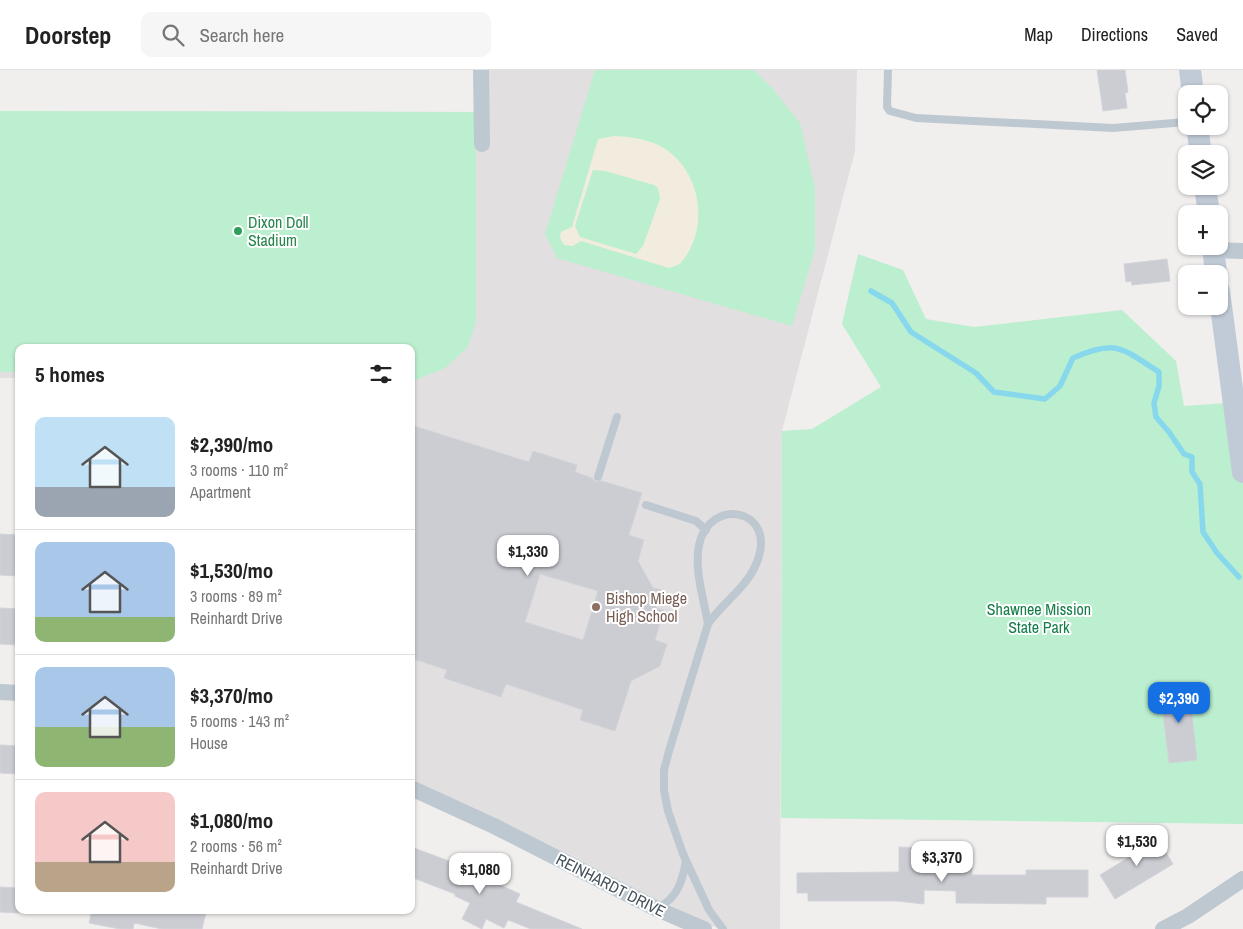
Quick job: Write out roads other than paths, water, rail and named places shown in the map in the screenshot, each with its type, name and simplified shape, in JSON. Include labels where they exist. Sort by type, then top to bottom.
[{"type":"main road","points":[[1190,70],[1192,85]]},
{"type":"main road","points":[[1223,315],[1241,441],[1243,472]]},
{"type":"street","points":[[481,70],[482,144]]},
{"type":"street","points":[[1228,249],[1243,250]]},
{"type":"street","points":[[0,692],[15,694]]},
{"type":"street","name":"REINHARDT DRIVE","points":[[415,790],[494,826],[657,909],[704,929]]},
{"type":"street","points":[[1163,929],[1188,916],[1243,879]]},
{"type":"lane","points":[[888,70],[887,107],[890,111],[901,115],[933,119],[1046,123],[1113,128],[1178,123]]},
{"type":"lane","points":[[598,477],[616,416]]},
{"type":"lane","points":[[646,505],[696,521],[706,530]]},
{"type":"lane","points":[[708,624],[698,561],[699,544],[712,523],[726,514],[737,513],[748,517],[758,528],[761,544],[758,561],[750,577],[708,624],[664,770],[666,804],[686,861],[709,910],[723,929]]},
{"type":"lane","points":[[657,909],[671,901],[682,885],[686,861]]},
{"type":"waterway","points":[[871,291],[892,303],[911,332],[976,373],[994,392],[1045,399],[1060,386],[1073,358],[1100,349],[1110,348],[1127,352],[1159,372],[1159,386],[1154,403],[1156,417],[1184,454],[1192,457],[1192,472],[1200,484],[1203,532],[1217,553],[1239,577]]},
{"type":"place","name":"Dixon Doll Stadium","points":[[238,231]]},
{"type":"place","name":"Bishop Miege High School","points":[[596,607]]},
{"type":"park label","name":"Shawnee Mission State Park","points":[[1039,618]]}]
